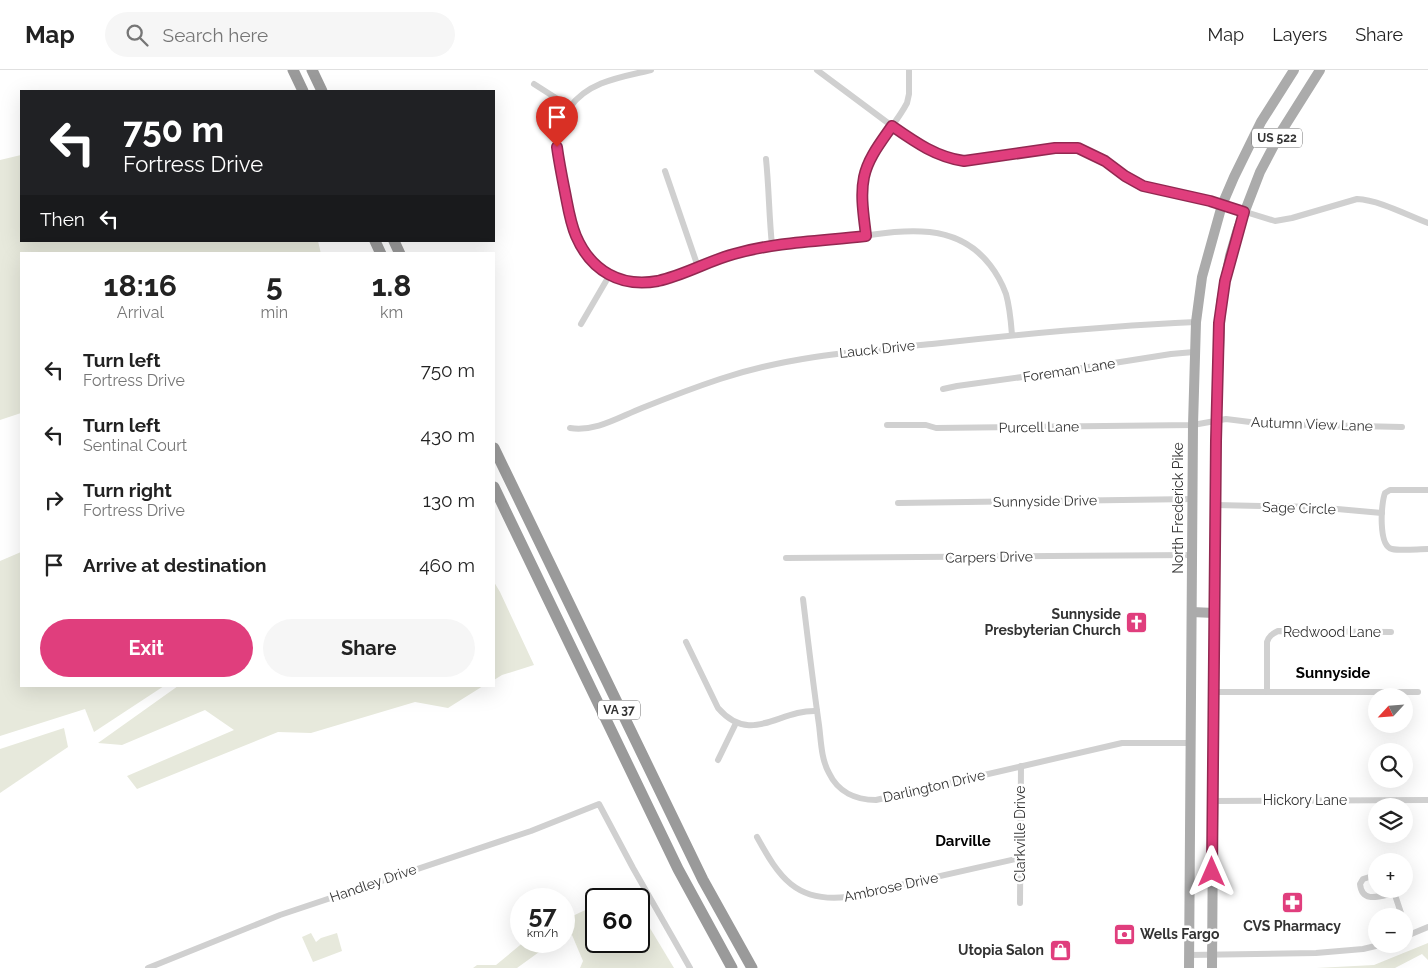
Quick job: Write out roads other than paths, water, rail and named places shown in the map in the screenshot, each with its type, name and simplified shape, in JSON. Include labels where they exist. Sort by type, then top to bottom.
[{"type":"highway","points":[[293,70],[303,90]]},
{"type":"highway","points":[[312,70],[322,90]]},
{"type":"highway","name":"VA 37","points":[[495,450],[691,856],[752,968]]},
{"type":"highway","name":"VA 37","points":[[495,489],[678,869],[732,968]]},
{"type":"main road","name":"North Frederick Pike","points":[[1189,968],[1192,743],[1192,499],[1196,322],[1202,277],[1222,205],[1261,122],[1294,70]]},
{"type":"main road","name":"US 522","points":[[1212,968],[1216,421],[1221,303],[1230,256],[1244,212],[1272,148],[1296,106],[1320,70]]},
{"type":"main road","points":[[1192,612],[1214,613]]},
{"type":"street","points":[[650,70],[606,81],[583,94],[570,107],[562,123],[557,147],[576,237],[583,249],[599,268],[609,276],[626,281],[644,283],[667,279],[732,254],[772,246],[929,231],[951,236],[968,244],[986,260],[1000,281],[1009,306],[1012,335]]},
{"type":"street","points":[[817,70],[892,126],[938,155],[950,159],[964,161],[1055,148],[1078,148],[1105,161],[1125,176],[1143,186],[1210,201],[1268,220],[1280,221],[1350,200],[1365,199],[1428,223]]},
{"type":"street","points":[[866,236],[863,210],[864,178],[872,157],[907,104],[909,70]]},
{"type":"street","points":[[534,84],[570,107]]},
{"type":"street","points":[[766,159],[772,246]]},
{"type":"street","points":[[666,171],[698,267]]},
{"type":"street","points":[[581,324],[609,276]]},
{"type":"street","name":"Lauck Drive","points":[[570,428],[587,429],[596,427],[671,396],[711,382],[784,362],[860,351],[1012,335],[1125,325],[1196,322]]},
{"type":"street","name":"Foreman Lane","points":[[943,389],[1194,352]]},
{"type":"street","name":"Autumn View Lane","points":[[1193,425],[1226,419],[1302,426],[1402,428]]},
{"type":"street","name":"Purcell Lane","points":[[887,425],[926,425],[936,428],[1193,425]]},
{"type":"street","points":[[1428,490],[1390,490],[1385,493],[1382,500],[1383,538],[1386,546],[1391,549],[1428,549]]},
{"type":"street","name":"Sunnyside Drive","points":[[898,503],[1192,499]]},
{"type":"street","name":"Sage Circle","points":[[1215,505],[1315,507],[1382,513]]},
{"type":"street","name":"Carpers Drive","points":[[786,558],[1192,555]]},
{"type":"street","name":"Darlington Drive","points":[[803,599],[824,758],[829,773],[839,787],[858,798],[876,800],[1122,743],[1192,743]]},
{"type":"street","name":"Redwood Lane","points":[[1266,692],[1267,642],[1270,635],[1278,631],[1391,632]]},
{"type":"street","points":[[686,642],[718,708],[725,716],[736,723],[756,726],[803,711],[817,711]]},
{"type":"street","points":[[1214,692],[1418,692]]},
{"type":"street","points":[[718,760],[736,723]]},
{"type":"street","name":"Clarkville Drive","points":[[1020,766],[1020,903]]},
{"type":"street","name":"Hickory Lane","points":[[1213,801],[1428,800]]},
{"type":"street","name":"Handley Drive","points":[[148,968],[273,918],[531,831],[600,804],[633,868],[690,968]]},
{"type":"street","name":"Ambrose Drive","points":[[758,837],[776,869],[788,883],[803,892],[828,898],[847,898],[1020,858]]},
{"type":"street","points":[[1368,877],[1363,879],[1360,884],[1360,891],[1364,896],[1368,897]]},
{"type":"street","points":[[1413,933],[1428,927]]},
{"type":"street","points":[[1189,955],[1340,952],[1368,947]]},
{"type":"place","name":"Sunnyside Presbyterian Church","points":[[1137,622]]},
{"type":"place","name":"CVS Pharmacy","points":[[1292,903]]},
{"type":"place","name":"Wells Fargo","points":[[1124,934]]},
{"type":"place","name":"Utopia Salon","points":[[1060,950]]},
{"type":"district","name":"Sunnyside","points":[[1333,673]]},
{"type":"district","name":"Darville","points":[[963,841]]}]
